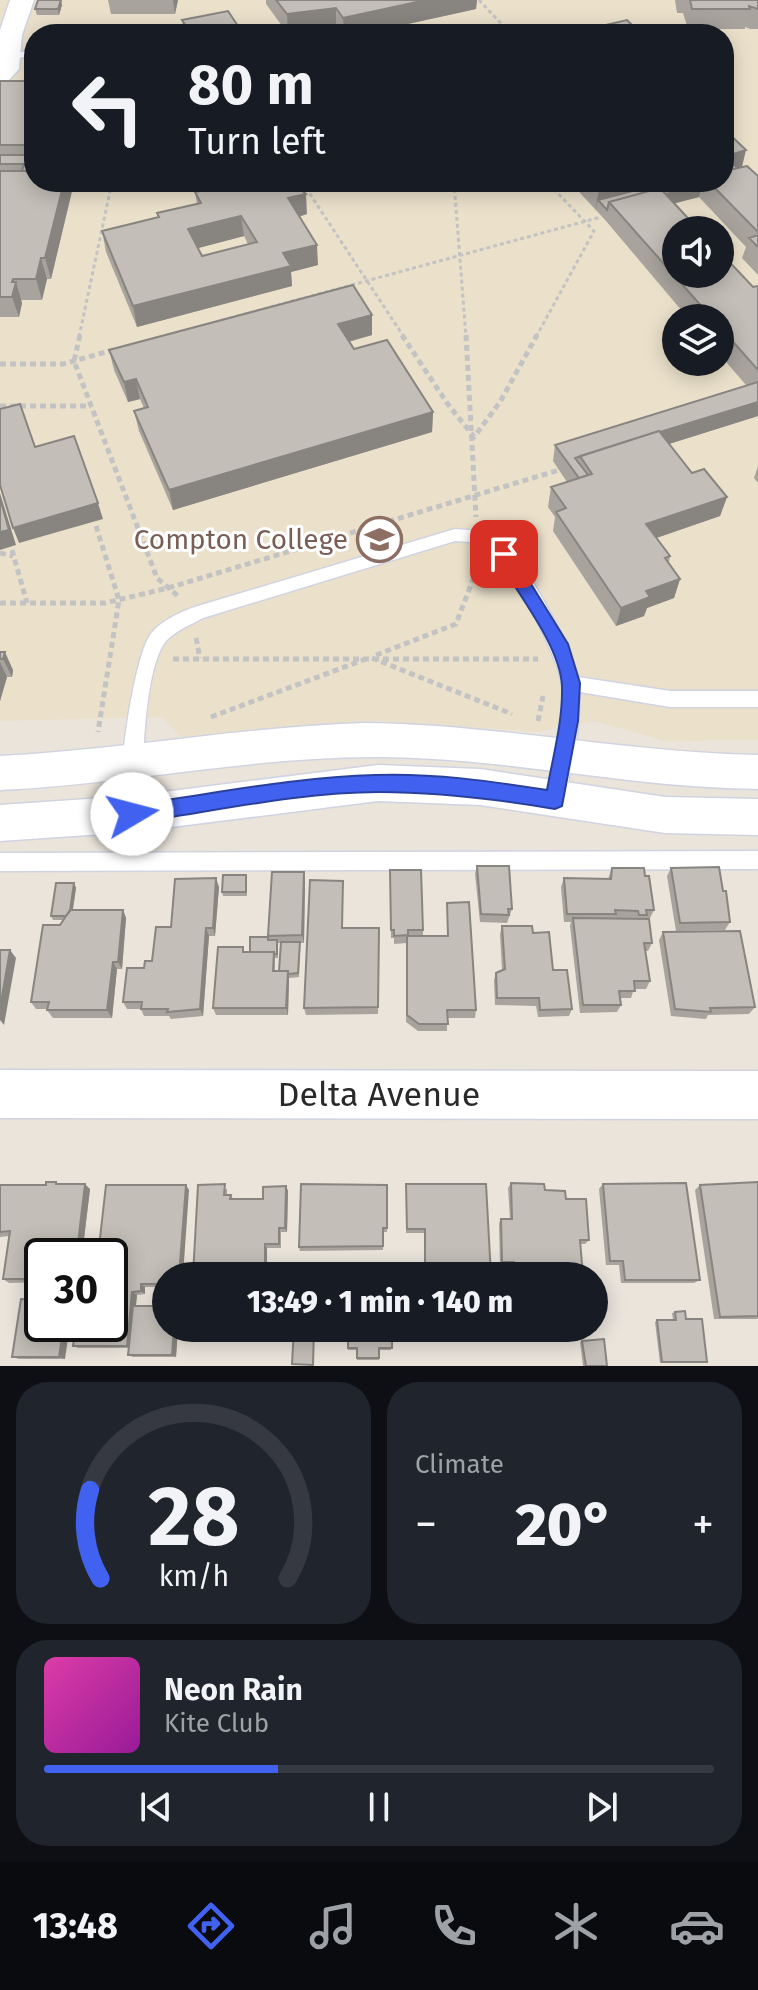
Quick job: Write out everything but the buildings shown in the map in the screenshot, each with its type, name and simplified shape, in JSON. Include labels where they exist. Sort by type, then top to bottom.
[{"type":"street","points":[[4,66],[22,0]]},
{"type":"street","points":[[0,773],[74,770],[281,744],[362,740],[491,746],[692,771],[758,772]]},
{"type":"street","points":[[0,823],[132,814],[378,783],[480,787],[665,815],[758,817]]},
{"type":"street","name":"Delta Avenue","points":[[0,1094],[758,1095]]},
{"type":"lane","points":[[4,66],[24,57]]},
{"type":"lane","points":[[132,814],[132,763],[148,659],[155,642],[166,630],[189,618],[455,535],[489,539],[504,554],[561,649],[571,683],[555,800]]},
{"type":"lane","points":[[571,683],[670,699],[758,699]]},
{"type":"lane","points":[[0,862],[758,860]]},
{"type":"path","points":[[479,0],[502,24]]},
{"type":"path","points":[[110,192],[74,361],[157,578],[180,598],[200,658]]},
{"type":"path","points":[[309,192],[447,403],[474,437]]},
{"type":"path","points":[[455,192],[474,437],[476,538]]},
{"type":"path","points":[[474,437],[500,402],[594,231],[557,192]]},
{"type":"path","points":[[221,320],[601,217]]},
{"type":"path","points":[[0,364],[63,364],[118,349]]},
{"type":"path","points":[[0,406],[91,406]]},
{"type":"path","points":[[0,603],[105,603],[119,600],[559,470]]},
{"type":"path","points":[[96,526],[119,600],[97,734]]},
{"type":"path","points":[[0,553],[13,553],[27,603]]},
{"type":"path","points":[[202,720],[456,624],[480,560],[487,572]]},
{"type":"path","points":[[530,646],[544,673]]},
{"type":"path","points":[[370,657],[537,724],[542,711],[544,686]]},
{"type":"path","points":[[148,659],[538,659]]},
{"type":"shaded area","name":"Compton College","points":[[0,0],[758,0],[758,740],[665,741],[595,721],[537,732],[379,721],[317,724],[182,739],[162,717],[0,721]]},
{"type":"place","name":"Compton College","points":[[379,539]]},
{"type":"route","points":[[132,814],[378,783],[480,787],[555,800],[569,721],[571,683],[561,649],[504,554]]}]
